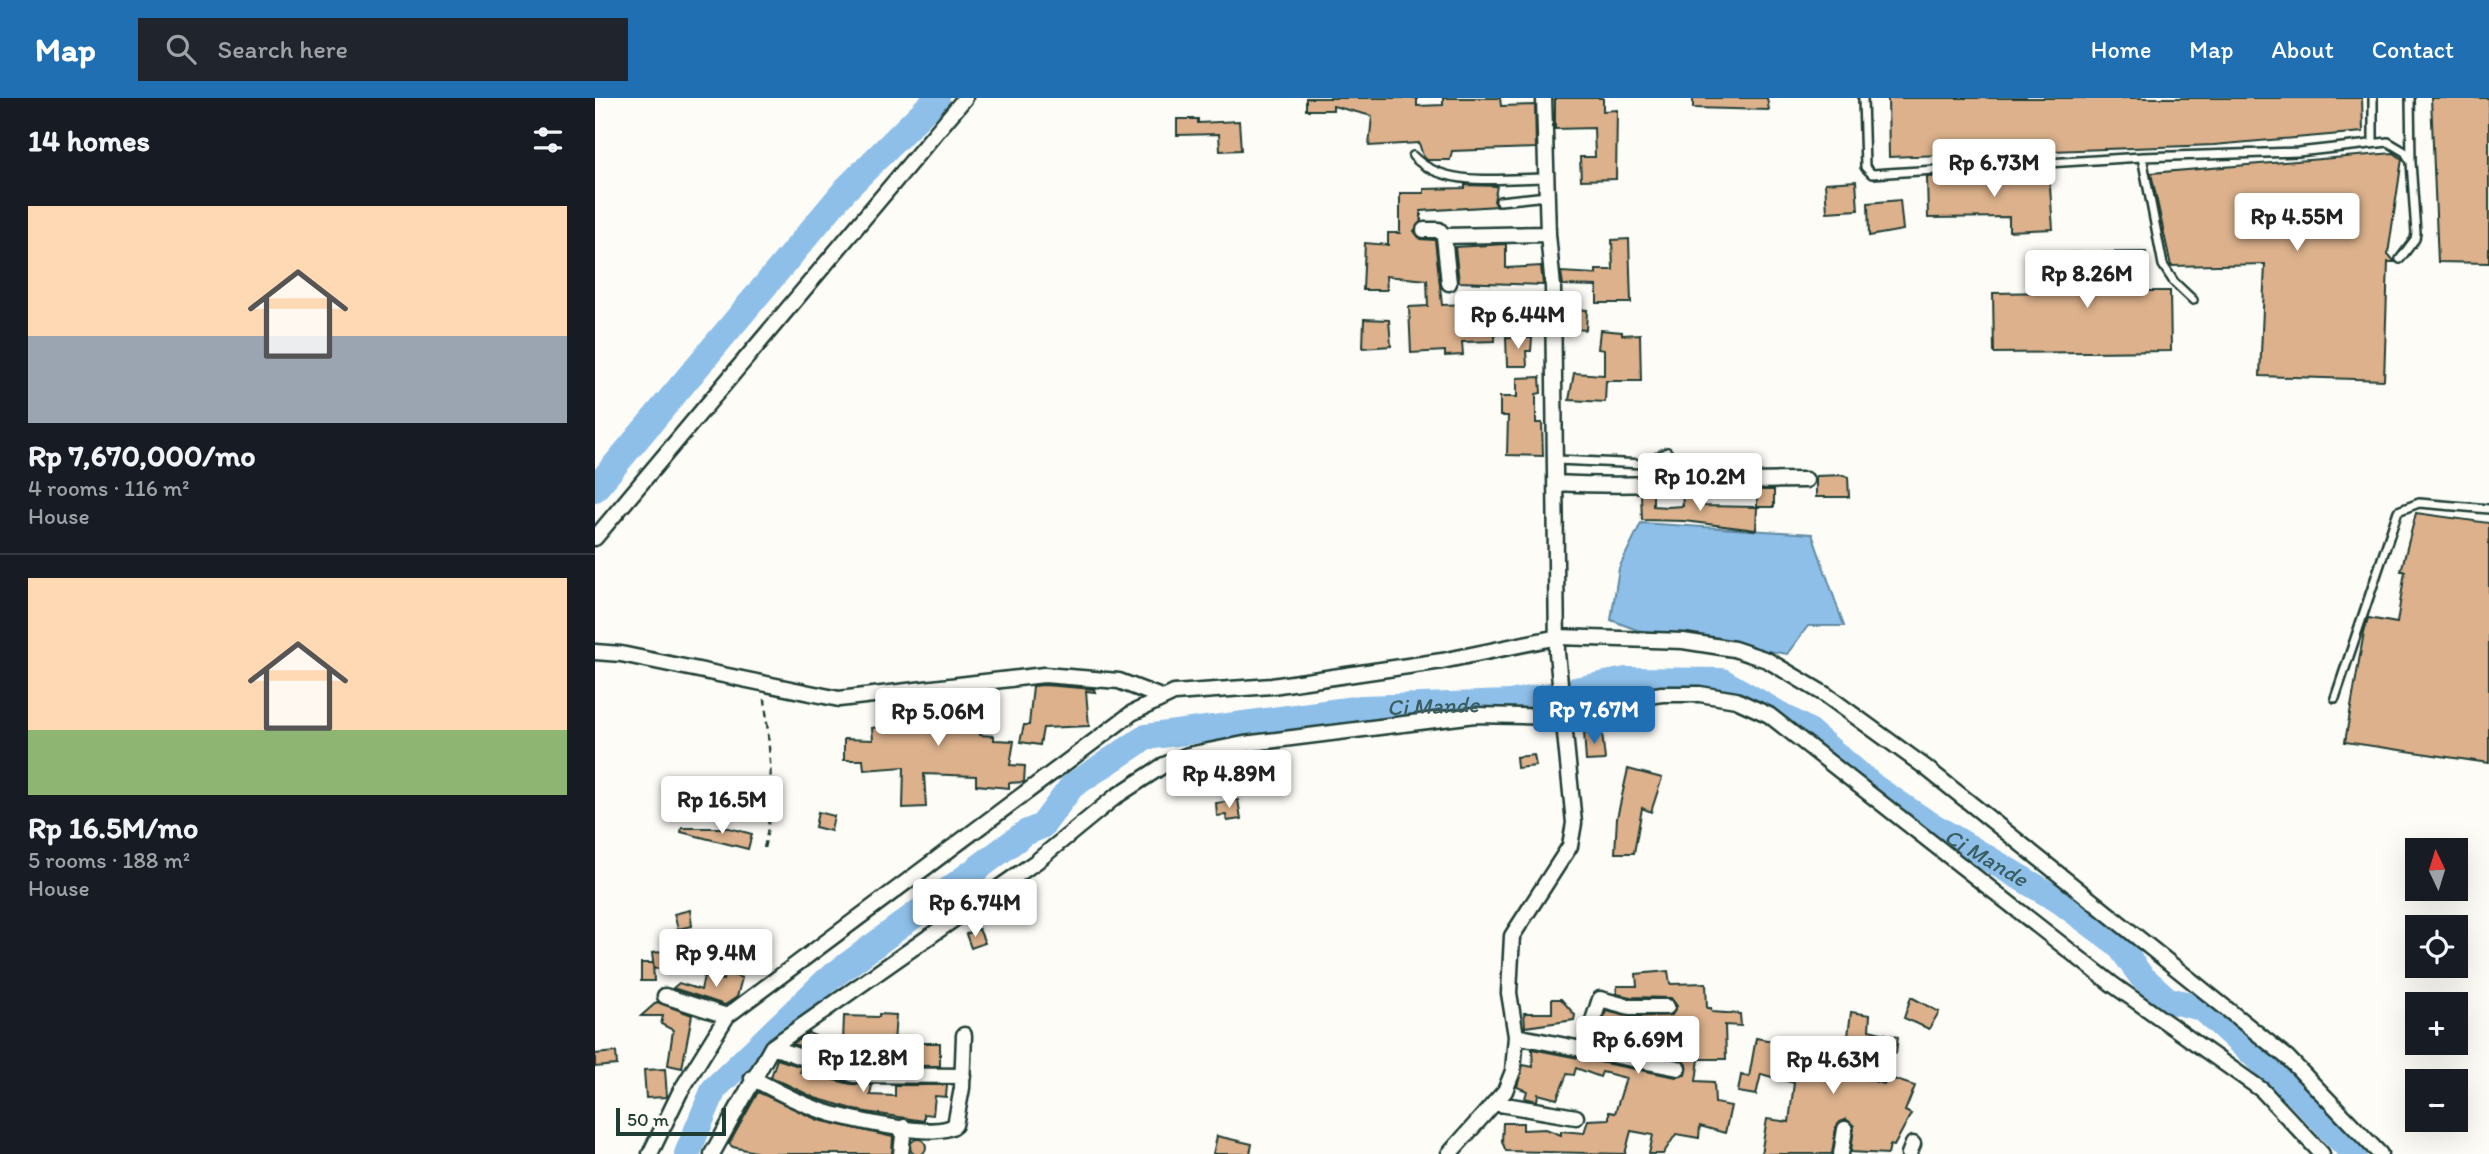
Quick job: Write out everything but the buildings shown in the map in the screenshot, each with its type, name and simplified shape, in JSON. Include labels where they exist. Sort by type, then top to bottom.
[{"type":"street","points":[[595,538],[964,98]]},
{"type":"street","points":[[1449,1154],[1505,1091],[1513,1072],[1516,1036],[1509,993],[1512,936],[1570,846],[1574,823],[1557,653],[1553,287],[1548,234],[1544,98]]},
{"type":"street","points":[[1424,230],[1439,230],[1444,236],[1448,284]]},
{"type":"street","points":[[1444,236],[1548,234]]},
{"type":"street","points":[[1557,483],[1650,486],[1706,481],[1806,480]]},
{"type":"street","points":[[650,1154],[680,1092],[727,1016],[1105,731],[1161,697],[1272,686],[1442,661],[1558,637],[1683,641],[1734,649],[1767,660],[1826,695],[1925,767],[2288,1058],[2380,1154]]},
{"type":"street","points":[[595,652],[621,654],[839,699],[1044,675],[1119,681],[1161,697]]},
{"type":"street","points":[[712,1154],[772,1046],[1037,861],[1115,797],[1164,765],[1188,755],[1244,744],[1475,715],[1562,715],[1630,699],[1700,694],[1736,700],[1769,715],[1822,760],[2112,984],[2262,1090],[2322,1154]]},
{"type":"street","points":[[665,996],[727,1016]]},
{"type":"street","points":[[1584,1048],[1600,999],[1630,1007],[1667,1007]]},
{"type":"street","points":[[752,1078],[832,1114],[904,1127],[945,1131],[955,1125],[963,1076],[964,1035]]},
{"type":"street","points":[[1516,1036],[1678,1068]]},
{"type":"street","points":[[772,1046],[854,1075],[963,1076]]},
{"type":"street","points":[[1494,1103],[1576,1117]]},
{"type":"street","points":[[901,1154],[904,1127]]},
{"type":"street","points":[[1841,1154],[1845,1129]]},
{"type":"street","points":[[720,1137],[723,1154]]},
{"type":"lane","points":[[1863,98],[1865,167],[1872,174],[2142,157],[2298,152],[2388,142],[2405,152],[2411,162]]},
{"type":"lane","points":[[2372,98],[2373,144]]},
{"type":"lane","points":[[2400,259],[2416,233],[2410,98]]},
{"type":"lane","points":[[1413,156],[1427,168],[1469,179],[1546,178]]},
{"type":"lane","points":[[2142,157],[2164,265],[2174,282],[2193,300]]},
{"type":"lane","points":[[1500,201],[1547,196]]},
{"type":"lane","points":[[1556,460],[1644,464],[1667,452]]},
{"type":"lane","points":[[2335,698],[2398,511],[2419,503],[2489,509]]},
{"type":"path","points":[[764,685],[771,796],[770,825],[764,848]]},
{"type":"water","points":[[1641,523],[1812,534],[1844,626],[1808,626],[1787,654],[1637,630],[1611,620],[1619,568]]},
{"type":"waterway","points":[[595,489],[846,189],[937,98]]},
{"type":"waterway","name":"Ci Mande","points":[[687,1154],[714,1089],[826,981],[1025,833],[1042,826],[1072,786],[1146,737],[1362,708],[1510,703],[1626,680],[1722,681],[1807,730],[1874,787],[1925,821],[2060,901],[2118,944],[2141,976],[2168,1000],[2202,1008],[2296,1093],[2354,1154]]}]
